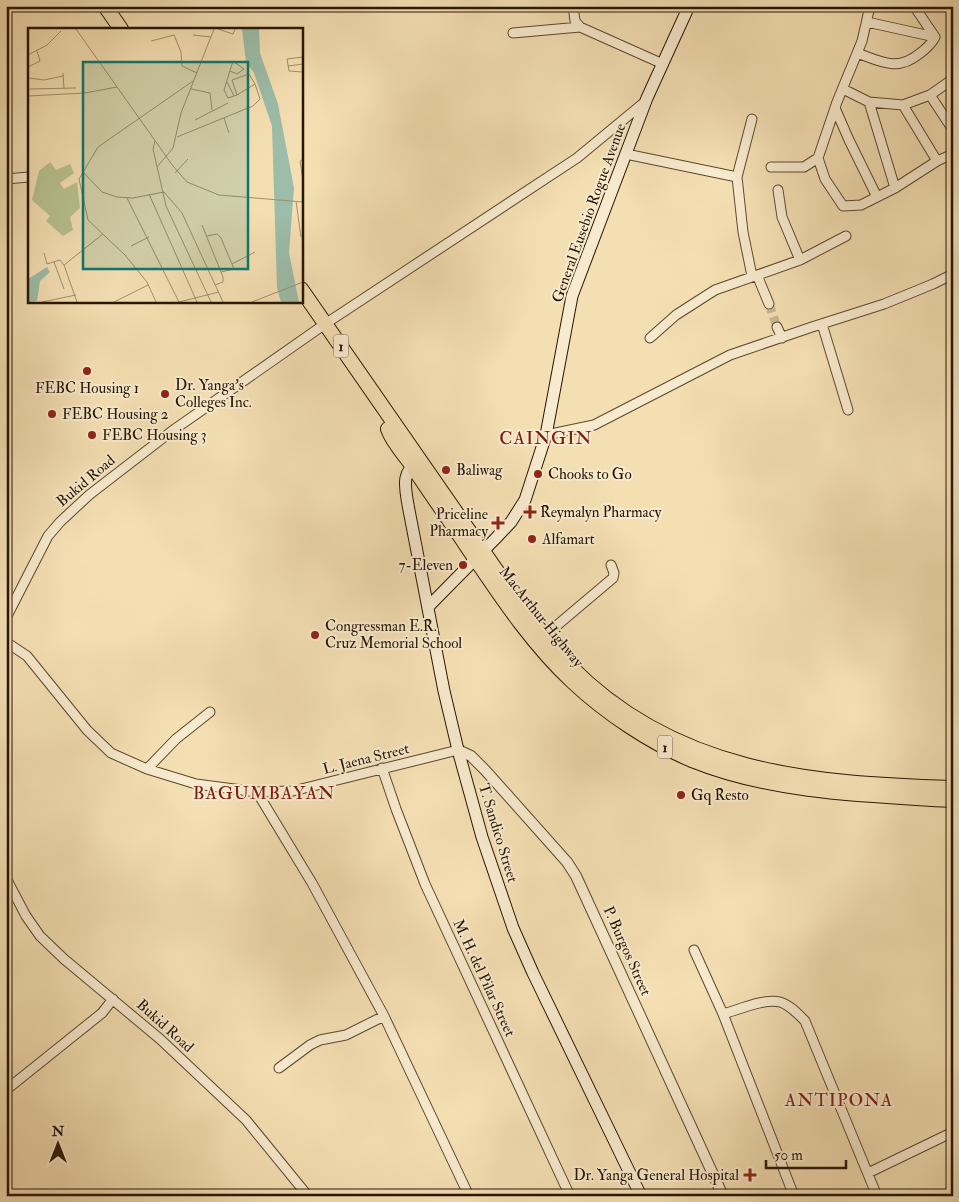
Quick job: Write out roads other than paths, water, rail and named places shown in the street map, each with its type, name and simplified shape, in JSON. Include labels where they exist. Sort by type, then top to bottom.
[{"type":"highway","points":[[105,6],[120,28]]},
{"type":"highway","name":"MacArthur Highway","points":[[302,291],[322,326],[380,404],[390,433],[416,462],[480,555],[572,682],[605,708],[659,743],[691,760],[734,774],[792,786],[855,794],[953,800]]},
{"type":"highway","name":"MacArthur Highway","points":[[540,639],[608,698],[653,728],[696,749],[742,764],[789,775],[864,785],[953,788]]},
{"type":"main road","name":"General Eusebio Rogue Avenue","points":[[428,607],[511,522],[525,500],[546,435],[572,296],[646,101],[689,6]]},
{"type":"main road","name":"T. Sandico Street","points":[[416,462],[406,474],[406,494],[444,691],[482,838],[513,928],[641,1196]]},
{"type":"street","points":[[574,6],[575,21],[580,27],[663,64]]},
{"type":"street","points":[[771,168],[804,167],[818,158],[857,52],[870,6]]},
{"type":"street","points":[[914,6],[935,37]]},
{"type":"street","points":[[866,22],[935,37]]},
{"type":"street","points":[[514,33],[580,27]]},
{"type":"street","points":[[857,52],[884,62],[900,65],[913,60],[930,45],[935,37]]},
{"type":"street","points":[[843,88],[869,102],[903,104],[930,95],[953,79]]},
{"type":"street","points":[[930,95],[953,130]]},
{"type":"street","name":"Bukid Road","points":[[6,618],[48,536],[73,509],[131,461],[322,326],[577,158],[646,101]]},
{"type":"street","points":[[869,102],[895,188]]},
{"type":"street","points":[[903,104],[937,161]]},
{"type":"street","points":[[836,108],[849,140],[877,197]]},
{"type":"street","points":[[752,119],[738,177],[743,232],[755,276],[768,304]]},
{"type":"street","points":[[626,154],[738,177]]},
{"type":"street","points":[[818,158],[826,179],[842,206],[861,205],[895,188],[937,161],[953,154]]},
{"type":"street","points":[[6,179],[28,177]]},
{"type":"street","points":[[778,190],[782,217],[800,260]]},
{"type":"street","points":[[650,338],[676,314],[715,290],[800,260],[846,236]]},
{"type":"street","points":[[546,435],[594,425],[730,355],[884,304],[953,274]]},
{"type":"street","points":[[822,324],[848,410]]},
{"type":"street","points":[[777,327],[782,338]]},
{"type":"street","points":[[540,639],[613,578],[614,573],[611,565]]},
{"type":"street","name":"L. Jaena Street","points":[[6,642],[27,656],[99,743],[111,753],[147,769],[196,784],[257,792],[293,791],[458,750]]},
{"type":"street","points":[[147,769],[176,739],[210,712]]},
{"type":"street","name":"P. Burgos Street","points":[[458,750],[471,756],[485,770],[567,862],[576,876],[723,1196]]},
{"type":"street","name":"M. H. del Pilar Street","points":[[382,768],[425,884],[570,1196]]},
{"type":"street","points":[[257,792],[312,883],[384,1016],[469,1196]]},
{"type":"street","name":"Bukid Road","points":[[6,878],[26,916],[40,936],[64,959],[160,1039],[246,1120],[308,1196]]},
{"type":"street","points":[[694,950],[724,1014],[794,1196]]},
{"type":"street","points":[[6,1090],[102,1012],[113,999]]},
{"type":"street","points":[[724,1014],[763,1002],[780,1002],[794,1009],[805,1021],[877,1196]]},
{"type":"street","points":[[279,1068],[310,1045],[320,1040],[346,1035],[384,1016]]},
{"type":"street","points":[[868,1173],[953,1132]]},
{"type":"tunnel","points":[[769,304],[777,327]]},
{"type":"place","name":"FEBC Housing 1","points":[[87,371]]},
{"type":"place","name":"Dr. Yanga's Colleges Inc.","points":[[165,394]]},
{"type":"place","name":"FEBC Housing 2","points":[[52,414]]},
{"type":"place","name":"FEBC Housing 3","points":[[92,435]]},
{"type":"place","name":"Baliwag","points":[[446,470]]},
{"type":"place","name":"Chooks to Go","points":[[538,474]]},
{"type":"place","name":"Reymalyn Pharmacy","points":[[530,512]]},
{"type":"place","name":"Priceline Pharmacy","points":[[498,523]]},
{"type":"place","name":"Alfamart","points":[[532,539]]},
{"type":"place","name":"7-Eleven","points":[[463,565]]},
{"type":"place","name":"Congressman E.R. Cruz Memorial School","points":[[315,635]]},
{"type":"place","name":"Gq Resto","points":[[681,795]]},
{"type":"place","name":"Dr. Yanga General Hospital","points":[[750,1175]]},
{"type":"district","name":"CAINGIN","points":[[546,438]]},
{"type":"district","name":"BAGUMBAYAN","points":[[264,793]]},
{"type":"district","name":"ANTIPONA","points":[[839,1100]]}]
